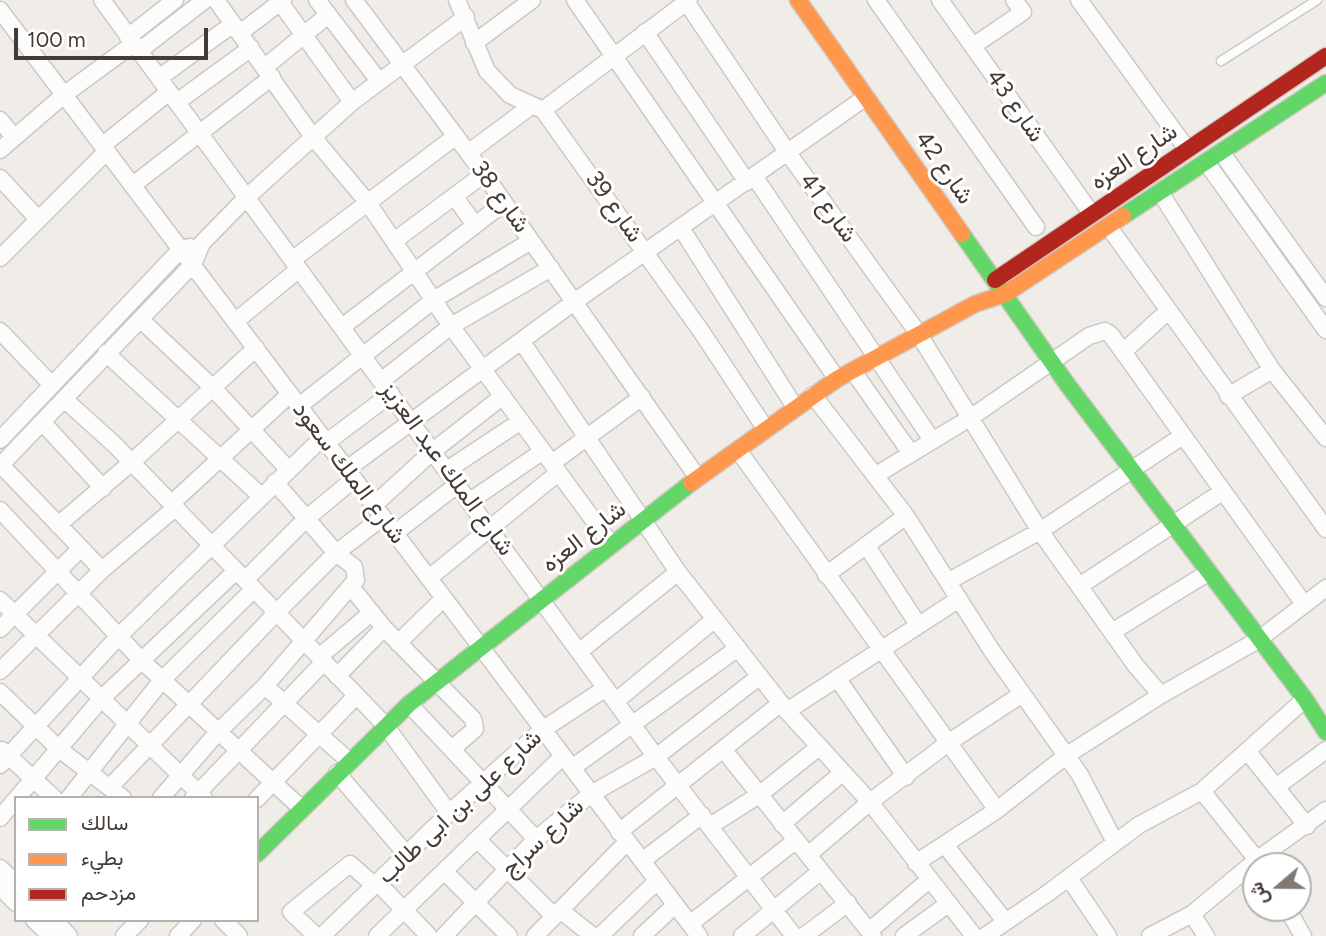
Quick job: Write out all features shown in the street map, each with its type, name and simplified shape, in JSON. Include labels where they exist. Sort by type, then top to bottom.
[{"type":"street","name":"شارع الملك عبد العزيز","points":[[102,0],[656,757],[794,936]]},
{"type":"street","points":[[133,44],[175,0]]},
{"type":"street","points":[[0,150],[65,94],[133,44],[205,0]]},
{"type":"street","points":[[216,0],[313,137],[368,203],[451,326],[611,544]]},
{"type":"street","points":[[317,0],[379,80]]},
{"type":"street","name":"شارع 38","points":[[354,0],[484,174],[698,478]]},
{"type":"street","name":"شارع 39","points":[[457,0],[483,64],[510,95],[537,108],[646,253],[765,428]]},
{"type":"street","points":[[474,43],[532,0]]},
{"type":"street","points":[[575,0],[837,379]]},
{"type":"street","name":"شارع 42","points":[[799,0],[1052,362],[1258,640],[1305,699],[1321,713],[1326,732]]},
{"type":"street","points":[[876,0],[1036,227]]},
{"type":"street","name":"شارع 43","points":[[940,0],[1091,213]]},
{"type":"street","points":[[973,46],[1023,12],[1014,0]]},
{"type":"street","points":[[1079,0],[1187,149]]},
{"type":"street","points":[[468,153],[537,108],[687,1]]},
{"type":"street","name":"شارع 41","points":[[687,1],[788,153],[918,333],[1040,531],[1161,695]]},
{"type":"street","points":[[159,78],[276,2],[304,34],[352,102]]},
{"type":"street","name":"شارع الملك سعود","points":[[0,10],[6,31],[65,94],[695,930]]},
{"type":"street","points":[[134,186],[268,73],[304,34],[328,15]]},
{"type":"street","points":[[102,570],[1,466],[193,264],[202,243],[247,198],[352,102],[466,17]]},
{"type":"street","points":[[645,32],[877,357],[932,440]]},
{"type":"street","points":[[1,255],[105,148],[173,97],[251,48]]},
{"type":"street","name":"شارع العزه","points":[[1000,287],[1091,213],[1326,56]]},
{"type":"street","name":"شارع العزه","points":[[260,848],[385,725],[436,681],[643,519],[765,428],[837,379],[1108,226],[1326,83]]},
{"type":"street","points":[[71,796],[125,724],[245,580],[351,474],[412,423],[574,302],[866,97]]},
{"type":"street","points":[[0,120],[14,137]]},
{"type":"street","points":[[236,321],[368,203],[456,136]]},
{"type":"street","points":[[1221,152],[1326,298]]},
{"type":"street","points":[[1206,162],[1324,322]]},
{"type":"street","points":[[394,241],[484,174]]},
{"type":"street","points":[[0,177],[37,218]]},
{"type":"street","points":[[1160,192],[1272,370],[1326,438]]},
{"type":"street","points":[[454,196],[475,225]]},
{"type":"street","points":[[341,327],[504,203]]},
{"type":"street","points":[[1108,226],[1326,529]]},
{"type":"street","points":[[681,228],[795,407]]},
{"type":"street","points":[[0,671],[81,594],[102,570],[173,506],[219,458],[252,431],[363,355],[435,299],[531,241]]},
{"type":"street","points":[[0,440],[181,249],[202,243]]},
{"type":"street","points":[[52,796],[3,756],[35,727],[119,636],[213,547],[288,469],[386,387],[451,326],[551,268]]},
{"type":"street","points":[[1123,352],[1168,311]]},
{"type":"street","points":[[140,318],[212,387],[288,469]]},
{"type":"street","points":[[876,475],[910,452],[971,418],[1101,331],[1111,335],[1181,437],[1304,604]]},
{"type":"street","points":[[3,339],[52,385]]},
{"type":"street","points":[[522,342],[678,572],[784,707],[870,802],[974,936]]},
{"type":"street","points":[[58,525],[103,488],[256,348]]},
{"type":"street","points":[[106,353],[261,496]]},
{"type":"street","points":[[1228,396],[1272,370]]},
{"type":"street","points":[[853,371],[910,452]]},
{"type":"street","points":[[813,395],[906,516],[958,599],[1067,755],[1115,842]]},
{"type":"street","points":[[110,787],[147,745],[378,511],[433,451],[503,396]]},
{"type":"street","points":[[470,501],[551,462],[642,397]]},
{"type":"street","points":[[64,399],[132,462],[385,725],[449,813]]},
{"type":"street","points":[[447,470],[521,421]]},
{"type":"street","points":[[43,424],[103,488]]},
{"type":"street","points":[[949,581],[1040,531],[1181,437]]},
{"type":"street","points":[[738,450],[997,810]]},
{"type":"street","points":[[429,578],[491,529],[551,462]]},
{"type":"street","points":[[162,796],[216,733],[265,686],[351,587],[356,577],[355,569],[337,553],[275,482]]},
{"type":"street","points":[[395,533],[458,484]]},
{"type":"street","points":[[1081,585],[1222,492]]},
{"type":"street","points":[[0,510],[55,573],[81,594],[142,661],[216,733],[274,781],[302,809]]},
{"type":"street","points":[[826,575],[906,516]]},
{"type":"street","points":[[866,545],[917,623]]},
{"type":"street","points":[[0,629],[81,548]]},
{"type":"street","points":[[580,651],[678,572]]},
{"type":"street","points":[[1112,632],[1209,572]]},
{"type":"street","points":[[19,796],[100,699],[142,661],[245,580]]},
{"type":"street","points":[[351,587],[370,613],[475,723],[473,731],[452,749]]},
{"type":"street","points":[[916,863],[997,810],[1067,755],[1161,695],[1258,640],[1326,588]]},
{"type":"street","points":[[398,643],[444,598]]},
{"type":"street","points":[[535,936],[623,837],[723,749],[784,707],[837,678],[917,623],[958,599]]},
{"type":"street","points":[[0,600],[199,796],[322,660],[370,613]]},
{"type":"street","name":"شارع على بن ابى طالب","points":[[319,936],[449,813],[542,730],[611,695],[715,619]]},
{"type":"street","points":[[337,676],[384,628]]},
{"type":"street","points":[[377,936],[508,809],[567,763],[634,727],[738,649]]},
{"type":"street","name":"شارع سراج","points":[[444,936],[536,839],[591,794],[656,757],[760,676]]},
{"type":"street","points":[[837,678],[906,777]]},
{"type":"street","points":[[265,686],[349,761]]},
{"type":"street","points":[[0,692],[59,749],[121,796]]},
{"type":"street","points":[[808,855],[870,802],[948,743],[1022,694]]},
{"type":"street","points":[[259,797],[356,696]]},
{"type":"street","points":[[985,936],[1139,825],[1202,792],[1305,699]]},
{"type":"street","points":[[409,704],[536,839]]},
{"type":"street","points":[[642,861],[706,821],[759,795],[819,747]]},
{"type":"street","points":[[723,749],[871,933],[930,879]]},
{"type":"street","points":[[1276,787],[1326,750]]},
{"type":"street","points":[[1248,752],[1307,826]]},
{"type":"street","points":[[337,773],[407,855]]},
{"type":"street","points":[[782,824],[842,773]]},
{"type":"street","points":[[1202,792],[1252,852]]},
{"type":"street","points":[[0,818],[14,801]]},
{"type":"street","points":[[1273,852],[1326,810]]},
{"type":"street","points":[[477,839],[507,870],[557,913],[593,936]]},
{"type":"street","points":[[695,930],[748,879],[795,841]]},
{"type":"street","points":[[945,845],[1005,920]]},
{"type":"street","points":[[319,936],[291,912],[349,864],[376,884],[429,936]]},
{"type":"street","points":[[742,936],[821,871]]},
{"type":"street","points":[[445,872],[509,936]]},
{"type":"street","points":[[8,875],[14,895]]},
{"type":"street","points":[[1150,936],[1192,914],[1242,876]]},
{"type":"street","points":[[1069,878],[1108,936]]},
{"type":"street","points":[[600,936],[657,881]]},
{"type":"street","points":[[804,936],[848,903]]},
{"type":"street","points":[[904,936],[922,931],[948,904]]},
{"type":"street","points":[[642,936],[675,905]]},
{"type":"street","points":[[1192,914],[1206,936]]},
{"type":"street","points":[[36,922],[51,936]]},
{"type":"street","points":[[56,922],[69,936]]},
{"type":"street","points":[[124,936],[138,922]]},
{"type":"street","points":[[178,936],[191,922]]},
{"type":"street","points":[[225,922],[239,936]]},
{"type":"lane","points":[[1221,61],[1317,0]]},
{"type":"traffic: fast","points":[[1123,216],[1326,83]]},
{"type":"traffic: fast","points":[[962,234],[1067,384],[1305,699],[1326,732]]},
{"type":"traffic: fast","points":[[259,852],[409,704],[691,483]]},
{"type":"traffic: slow","points":[[798,0],[962,234]]},
{"type":"traffic: slow","points":[[691,483],[837,379],[975,304],[1005,294],[1123,216]]},
{"type":"traffic: jam","points":[[995,280],[1326,56]]}]
